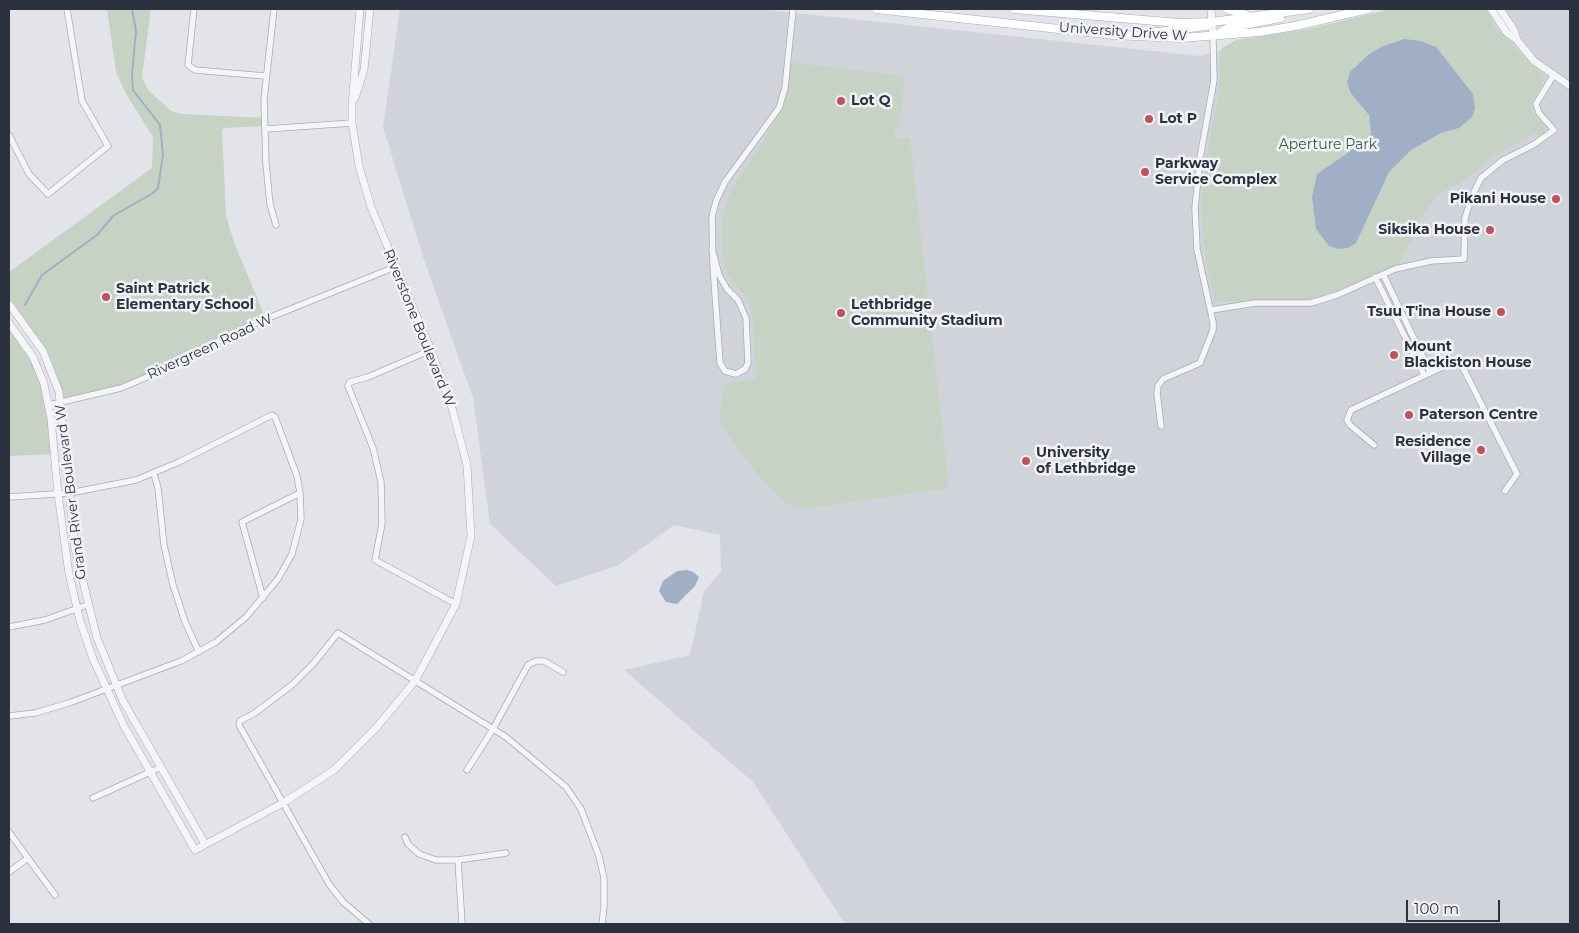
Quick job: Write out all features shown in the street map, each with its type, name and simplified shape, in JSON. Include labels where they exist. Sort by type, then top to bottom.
[{"type":"main road","name":"University Drive W","points":[[876,9],[1134,36],[1181,38],[1295,26],[1368,9]]},
{"type":"main road","name":"University Drive W","points":[[1014,9],[1148,22],[1212,22],[1310,9]]},
{"type":"main road","points":[[1227,9],[1239,14],[1259,16]]},
{"type":"main road","points":[[1213,36],[1228,28],[1268,21],[1310,9]]},
{"type":"main road","points":[[1134,36],[1151,31],[1191,29],[1208,25],[1212,22]]},
{"type":"street","points":[[9,135],[29,174],[48,194],[108,146],[82,101],[67,9]]},
{"type":"street","points":[[194,9],[188,65],[195,70],[265,76]]},
{"type":"street","points":[[274,9],[265,76],[267,172],[270,204],[276,225]]},
{"type":"street","name":"Riverstone Boulevard W","points":[[195,850],[283,803],[334,770],[376,728],[415,682],[456,604],[471,536],[467,465],[452,408],[431,350],[364,187],[352,123],[360,9]]},
{"type":"street","name":"Riverstone Boulevard W","points":[[352,105],[364,70],[370,9]]},
{"type":"street","points":[[712,249],[719,275],[741,304],[746,318],[748,363],[744,369],[736,374],[724,371],[720,364],[712,249],[712,217],[716,201],[726,182],[771,121],[784,94],[793,9]]},
{"type":"street","points":[[1161,426],[1157,393],[1158,386],[1163,379],[1200,363],[1213,330],[1211,310],[1200,269],[1195,208],[1200,158],[1212,98],[1213,36],[1211,9]]},
{"type":"street","points":[[1491,9],[1507,34],[1517,40],[1534,61],[1570,86]]},
{"type":"street","points":[[1500,9],[1514,30],[1517,40]]},
{"type":"street","points":[[1211,310],[1255,302],[1311,303],[1324,300],[1375,277],[1413,264],[1464,259],[1466,212],[1481,178],[1503,160],[1533,145],[1554,130],[1539,113],[1536,104],[1553,76]]},
{"type":"street","points":[[266,129],[352,123]]},
{"type":"street","name":"Rivergreen Road W","points":[[49,405],[121,388],[154,374],[246,327],[396,267]]},
{"type":"street","points":[[1383,274],[1427,374]]},
{"type":"street","points":[[1375,277],[1427,374]]},
{"type":"street","name":"Grand River Boulevard W","points":[[11,306],[43,351],[56,382],[61,402],[76,550],[96,638],[116,686],[205,844]]},
{"type":"street","name":"Grand River Boulevard W","points":[[9,323],[32,357],[44,384],[49,405],[58,494],[69,574],[77,609],[93,659],[106,690],[195,850]]},
{"type":"street","points":[[431,350],[368,377],[350,382],[348,386],[373,448],[381,482],[382,524],[375,560],[456,604]]},
{"type":"street","points":[[1374,445],[1350,424],[1348,420],[1351,410],[1456,362],[1464,367],[1517,474],[1505,491]]},
{"type":"street","points":[[9,497],[70,493],[102,488],[154,474],[272,415],[297,476],[301,519],[295,545],[278,579],[264,598],[231,630],[199,652],[106,690],[50,709],[9,716]]},
{"type":"street","points":[[154,474],[158,488],[164,545],[173,585],[185,622],[199,652]]},
{"type":"street","points":[[264,598],[242,522],[300,493]]},
{"type":"street","points":[[9,627],[24,625],[87,605]]},
{"type":"street","points":[[369,924],[336,894],[240,728],[240,721],[256,713],[293,684],[338,634],[493,729],[543,765],[561,781],[581,809],[592,832],[604,878],[602,924]]},
{"type":"street","points":[[467,770],[493,729],[528,664],[544,661],[563,672]]},
{"type":"street","points":[[93,798],[161,767]]},
{"type":"street","points":[[9,832],[55,895]]},
{"type":"street","points":[[405,837],[408,844],[419,854],[436,860],[458,860],[506,853]]},
{"type":"street","points":[[9,872],[28,858]]},
{"type":"street","points":[[458,860],[462,924]]},
{"type":"shaded area","name":"University of Lethbridge","points":[[400,9],[758,9],[1199,56],[1372,15],[1386,9],[1570,9],[1570,922],[1568,924],[845,924],[753,782],[624,670],[690,655],[704,591],[721,572],[720,535],[674,525],[619,565],[556,586],[490,524],[473,398],[424,260],[383,127]]},
{"type":"green space","points":[[107,9],[151,9],[142,77],[148,90],[171,111],[182,114],[265,118],[266,126],[224,128],[222,130],[226,216],[234,242],[266,319],[121,388],[61,403],[51,368],[9,304],[9,272],[152,168],[153,137],[126,94],[116,72]]},
{"type":"green space","name":"Aperture Park","points":[[1391,9],[1487,9],[1495,28],[1542,74],[1542,85],[1531,105],[1534,114],[1545,126],[1543,136],[1540,137],[1536,133],[1504,150],[1490,159],[1467,179],[1439,194],[1416,224],[1413,238],[1398,265],[1311,301],[1215,302],[1205,260],[1201,205],[1205,163],[1219,95],[1220,54],[1222,48],[1236,40],[1308,29]]},
{"type":"green space","name":"Lethbridge Community Stadium","points":[[788,62],[905,76],[899,128],[895,127],[895,138],[910,138],[949,488],[803,509],[786,504],[758,476],[719,422],[724,383],[756,379],[753,319],[747,297],[733,283],[723,261],[722,214],[732,189],[775,122],[771,121],[779,108]]},
{"type":"green space","points":[[9,323],[24,343],[44,384],[54,454],[9,456]]},
{"type":"water","points":[[1404,39],[1421,41],[1436,47],[1473,94],[1475,108],[1472,117],[1459,128],[1441,133],[1411,150],[1389,172],[1356,243],[1348,248],[1338,249],[1329,246],[1316,229],[1312,197],[1317,174],[1365,141],[1371,133],[1369,115],[1350,92],[1347,82],[1350,72],[1368,55],[1381,47]]},
{"type":"water","points":[[687,570],[699,577],[695,586],[677,604],[666,602],[659,591],[663,581],[677,571]]},
{"type":"waterway","points":[[25,305],[42,275],[97,235],[113,216],[153,193],[158,188],[163,155],[160,125],[133,90],[132,74],[136,31],[132,9]]},
{"type":"place","name":"Lot Q","points":[[841,101]]},
{"type":"place","name":"Lot P","points":[[1149,119]]},
{"type":"place","name":"Parkway Service Complex","points":[[1145,172]]},
{"type":"place","name":"Pikani House","points":[[1556,199]]},
{"type":"place","name":"Siksika House","points":[[1490,230]]},
{"type":"place","name":"Saint Patrick Elementary School","points":[[106,297]]},
{"type":"place","name":"Tsuu T'ina House","points":[[1501,312]]},
{"type":"place","name":"Lethbridge Community Stadium","points":[[841,313]]},
{"type":"place","name":"Mount Blackiston House","points":[[1394,355]]},
{"type":"place","name":"Paterson Centre","points":[[1409,415]]},
{"type":"place","name":"Residence Village","points":[[1481,450]]},
{"type":"place","name":"University of Lethbridge","points":[[1026,461]]}]
